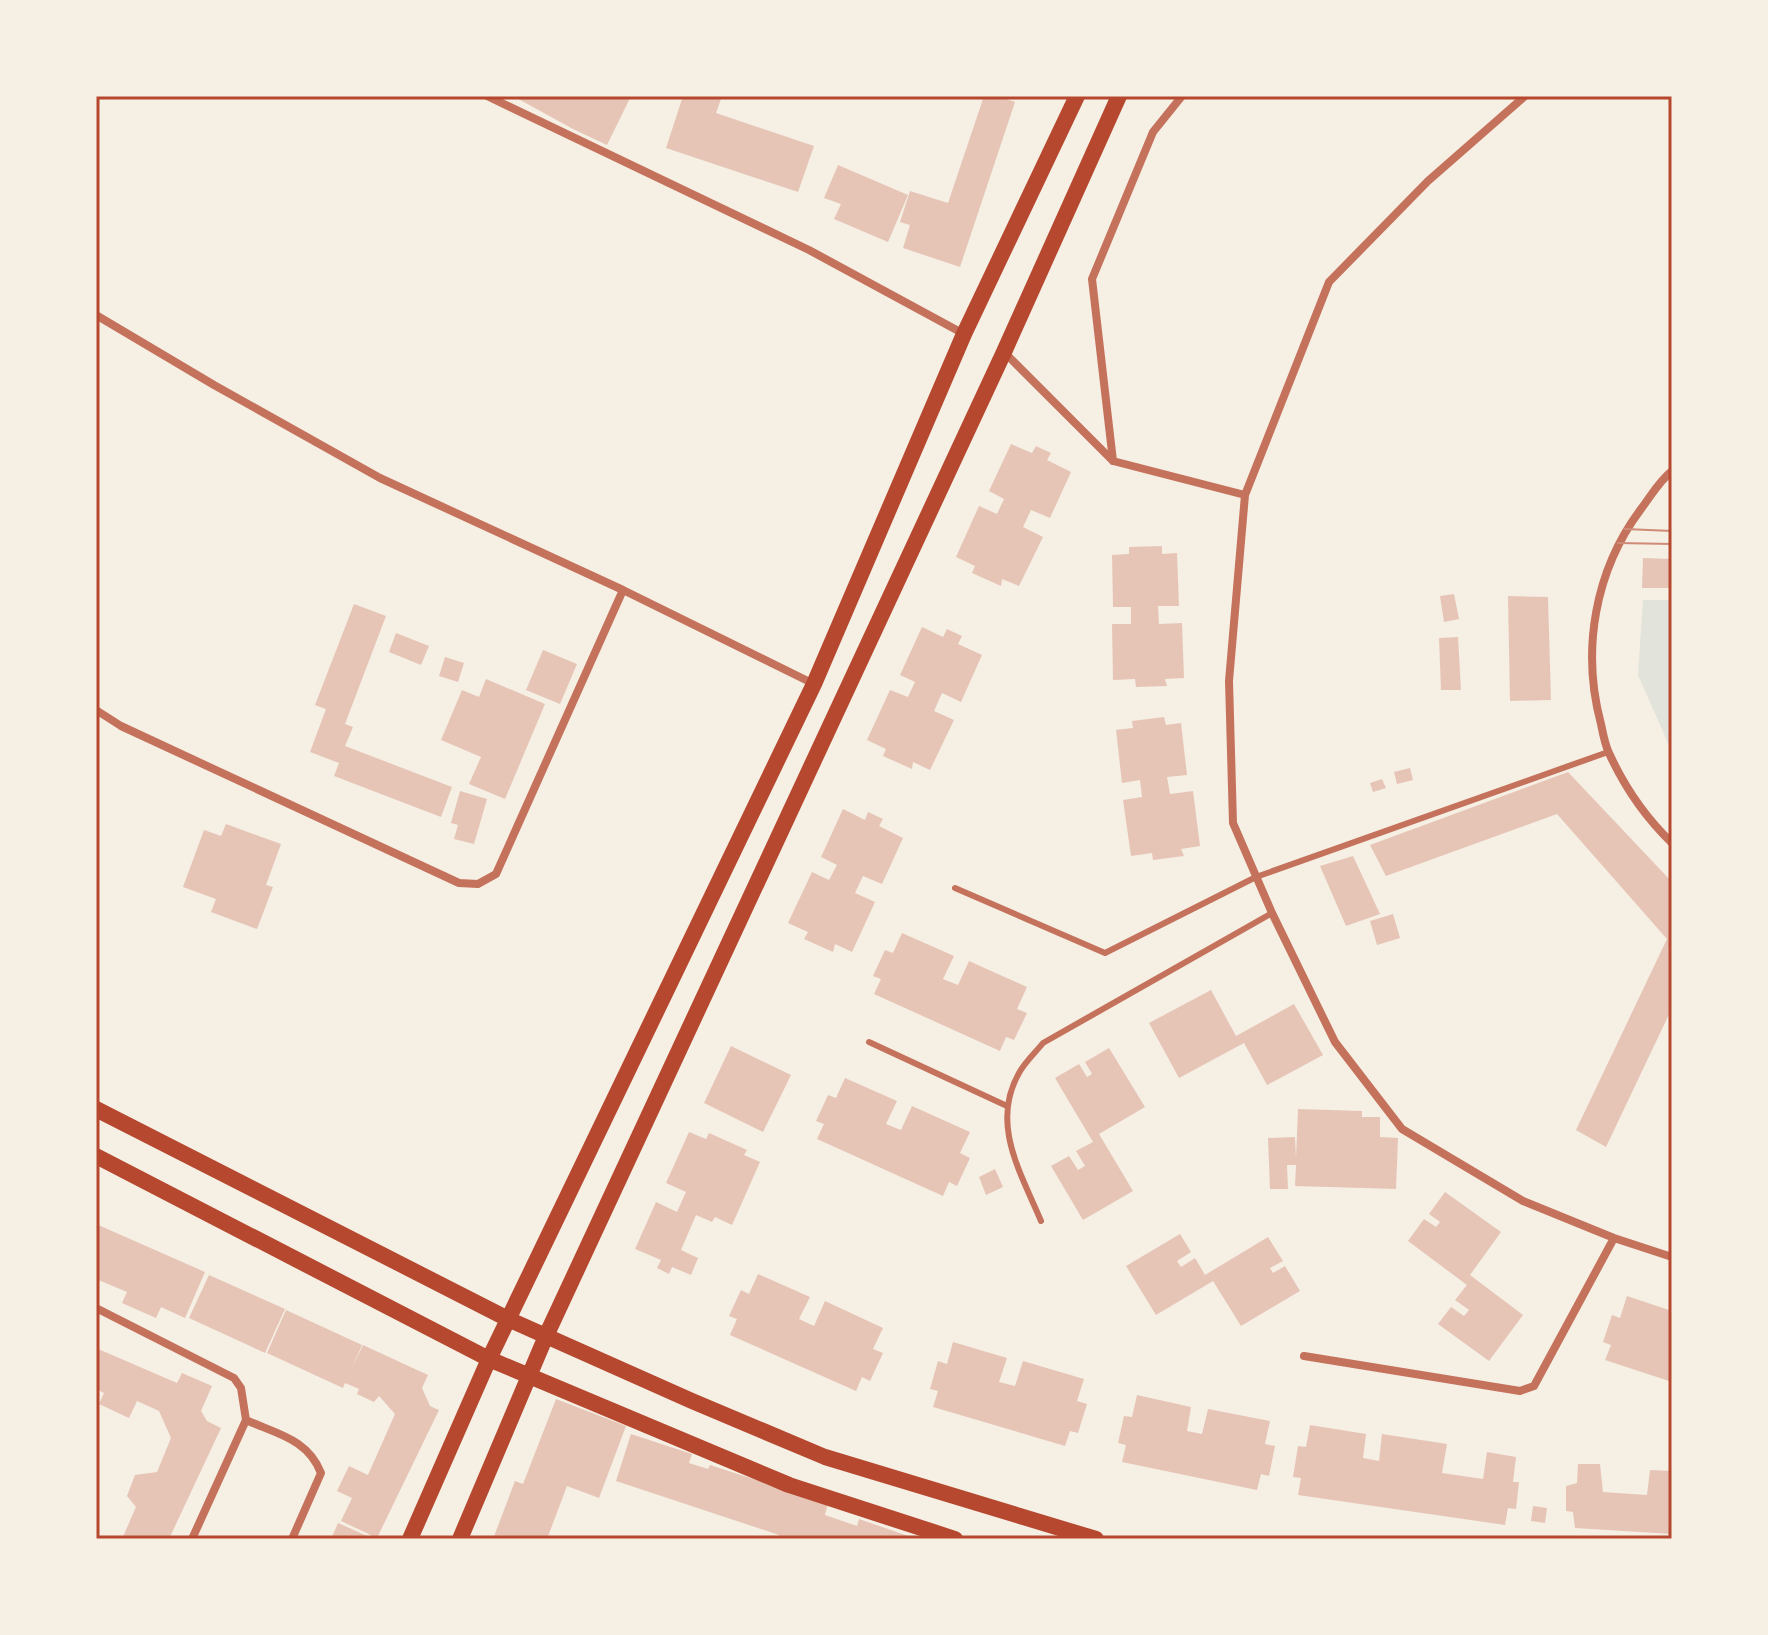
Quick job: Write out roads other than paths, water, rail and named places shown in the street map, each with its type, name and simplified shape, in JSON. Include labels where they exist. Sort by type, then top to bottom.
[{"type":"main road","points":[[410,1539],[489,1359],[814,684],[964,334],[1077,96]]},
{"type":"main road","points":[[460,1539],[546,1336],[1004,352],[1119,96]]},
{"type":"main road","points":[[96,1109],[510,1320],[825,1457],[1096,1539]]},
{"type":"main road","points":[[96,1156],[489,1359],[789,1485],[955,1539]]},
{"type":"street","points":[[487,96],[809,250],[964,334]]},
{"type":"street","points":[[1113,461],[1092,279],[1153,132],[1182,96]]},
{"type":"street","points":[[1525,96],[1428,181],[1329,282],[1245,495],[1229,681],[1233,823],[1272,913],[1335,1042],[1402,1129],[1523,1201],[1614,1238],[1672,1257]]},
{"type":"street","points":[[96,315],[380,478],[623,590],[814,684]]},
{"type":"street","points":[[1004,352],[1113,461],[1245,495]]},
{"type":"street","points":[[1672,471],[1625,529],[1599,593],[1591,646],[1594,700],[1608,752],[1650,822],[1672,843]]},
{"type":"street","points":[[96,710],[121,726],[459,883],[478,884],[496,874],[623,590]]},
{"type":"street","points":[[1304,1356],[1520,1391],[1534,1386],[1614,1238]]},
{"type":"street","points":[[96,1308],[234,1378],[241,1388],[246,1420],[192,1539]]},
{"type":"street","points":[[246,1420],[304,1445],[318,1465],[321,1473],[292,1539]]},
{"type":"lane","points":[[955,888],[1105,953],[1256,877],[1608,752]]},
{"type":"lane","points":[[1041,1221],[1009,1145],[1007,1106],[1019,1073],[1043,1043],[1272,913]]},
{"type":"lane","points":[[869,1042],[1007,1106]]},
{"type":"tram line","points":[[1625,529],[1672,531]]},
{"type":"tram line","points":[[1618,543],[1672,544]]}]
